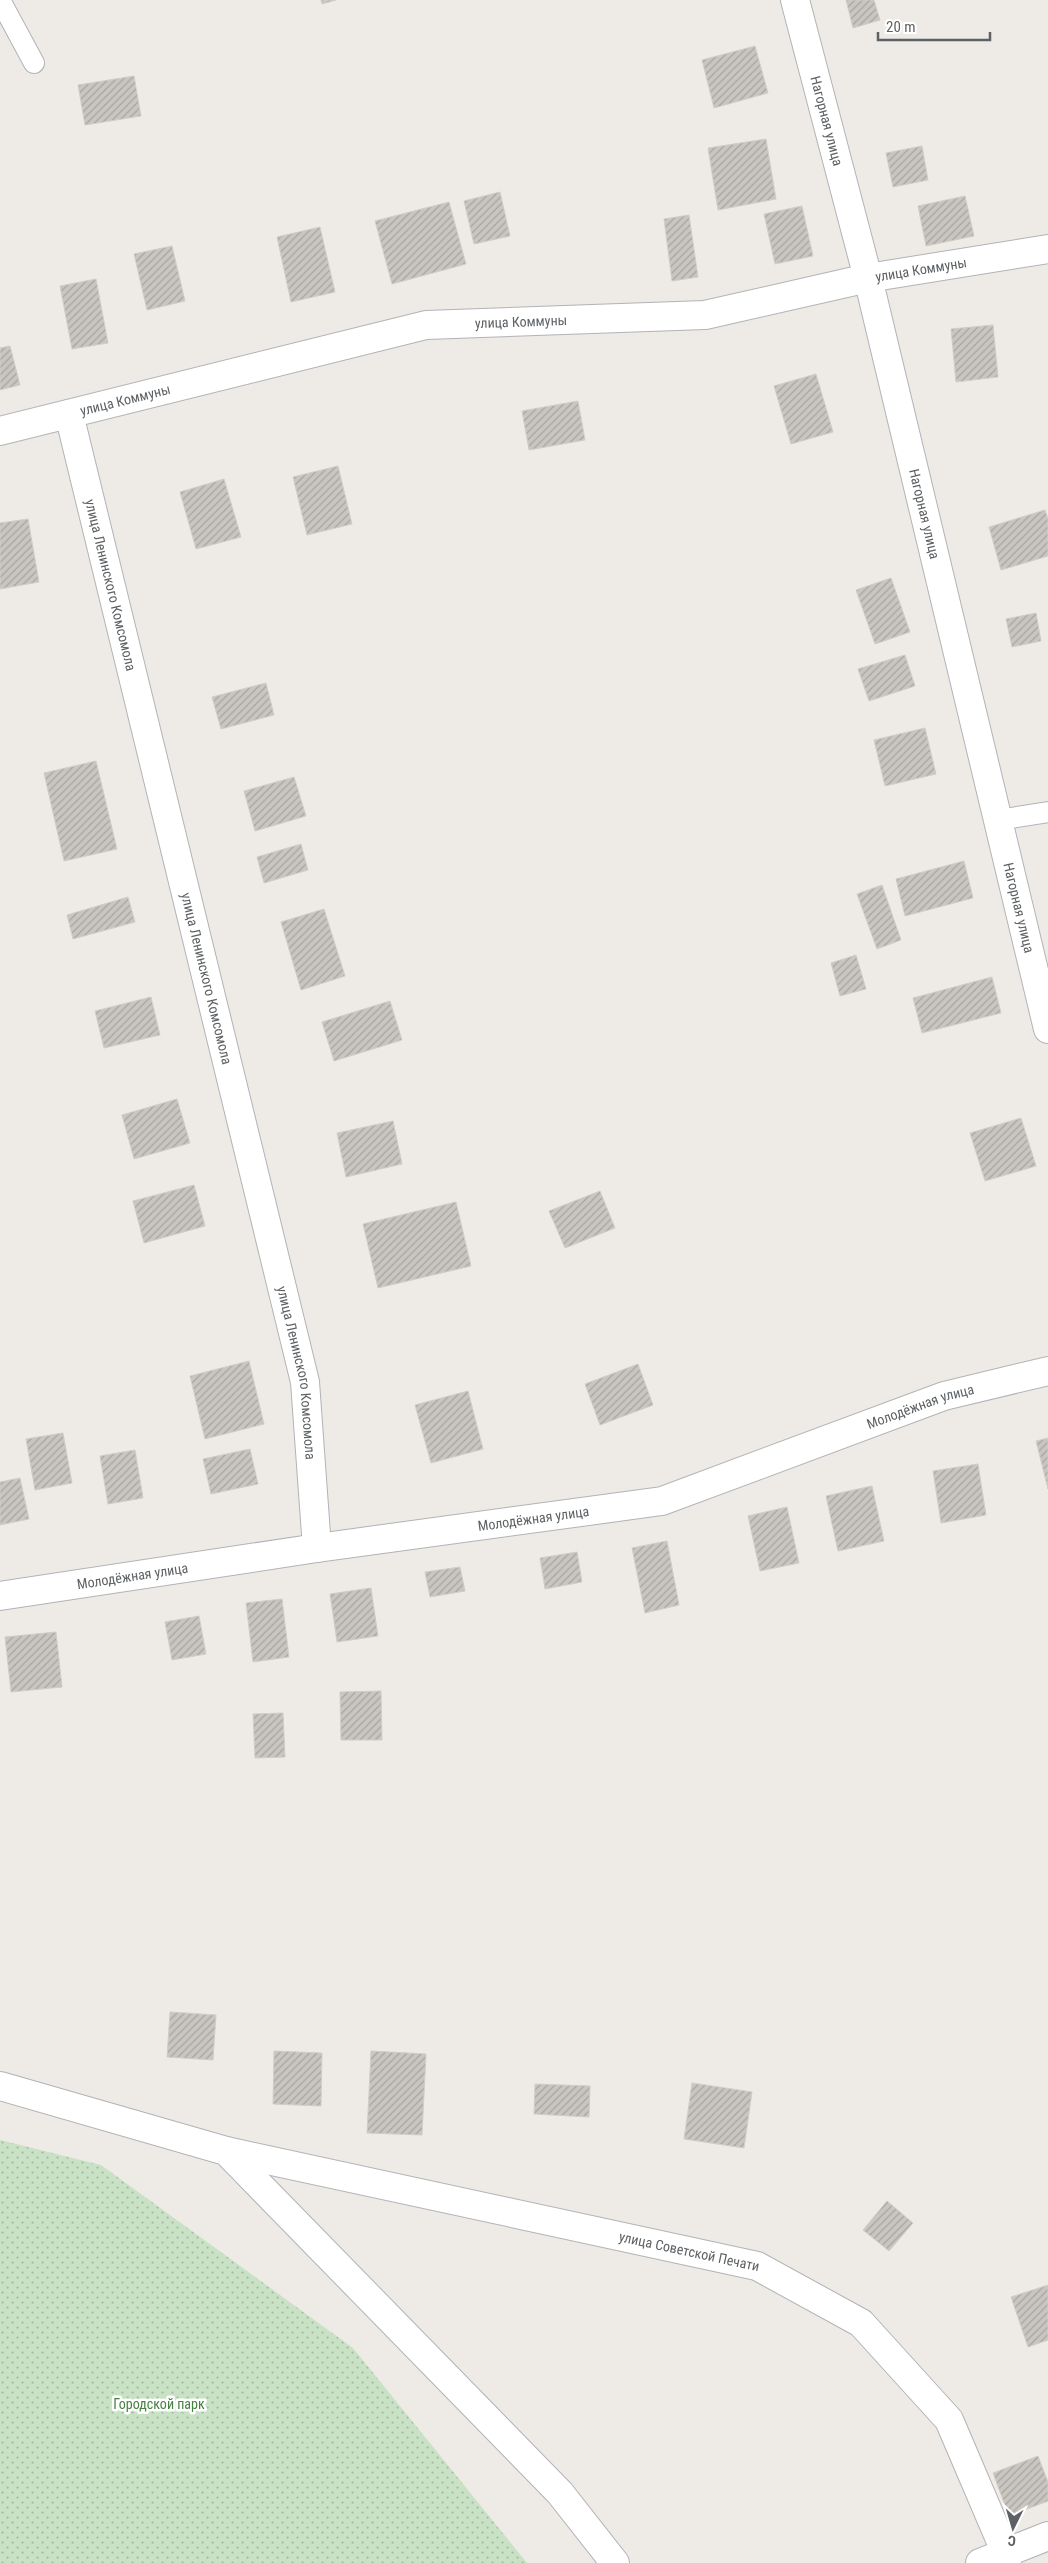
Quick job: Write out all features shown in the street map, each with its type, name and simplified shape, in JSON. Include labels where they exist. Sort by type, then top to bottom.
[{"type":"street","name":"Нагорная улица","points":[[795,0],[868,278],[1048,1029]]},
{"type":"street","name":"улица Коммуны","points":[[0,432],[426,326],[705,315],[868,278],[1048,249]]},
{"type":"street","name":"улица Ленинского Комсомола","points":[[69,414],[305,1382],[317,1548]]},
{"type":"street","name":"Молодёжная улица","points":[[0,1596],[317,1548],[662,1501],[944,1396],[1048,1371]]},
{"type":"street","name":"улица Советской Печати","points":[[0,2086],[226,2151],[757,2266],[861,2323],[949,2420],[1006,2557]]},
{"type":"street","points":[[226,2151],[560,2493],[615,2563]]},
{"type":"street","points":[[980,2563],[1006,2557],[1048,2536]]},
{"type":"lane","points":[[0,0],[34,63]]},
{"type":"lane","points":[[998,820],[1048,812]]},
{"type":"green space","name":"Городской парк","points":[[0,2140],[101,2165],[353,2348],[527,2563],[0,2563]]},
{"type":"building","points":[[321,0],[336,0],[322,4]]},
{"type":"building","points":[[846,0],[874,0],[880,20],[853,28]]},
{"type":"building","points":[[755,46],[768,93],[714,108],[702,60]]},
{"type":"building","points":[[134,76],[141,116],[85,125],[78,85]]},
{"type":"building","points":[[766,139],[776,199],[718,210],[708,148]]},
{"type":"building","points":[[922,146],[928,180],[893,187],[886,153]]},
{"type":"building","points":[[500,192],[510,236],[474,244],[464,201]]},
{"type":"building","points":[[965,196],[974,236],[926,246],[918,206]]},
{"type":"building","points":[[449,202],[466,264],[392,284],[375,221]]},
{"type":"building","points":[[802,206],[813,256],[775,264],[764,214]]},
{"type":"building","points":[[689,215],[698,277],[672,281],[664,219]]},
{"type":"building","points":[[320,227],[335,292],[291,302],[277,237]]},
{"type":"building","points":[[172,246],[185,301],[147,310],[134,254]]},
{"type":"building","points":[[96,279],[108,343],[72,349],[60,286]]},
{"type":"building","points":[[993,325],[998,377],[956,382],[951,329]]},
{"type":"building","points":[[10,346],[20,385],[0,390],[0,348]]},
{"type":"building","points":[[816,374],[833,432],[791,444],[774,386]]},
{"type":"building","points":[[578,401],[585,440],[529,450],[522,411]]},
{"type":"building","points":[[338,466],[352,524],[307,535],[293,477]]},
{"type":"building","points":[[224,479],[241,537],[196,549],[180,492]]},
{"type":"building","points":[[1045,510],[1048,519],[1048,556],[1001,570],[989,527]]},
{"type":"building","points":[[28,519],[39,582],[0,589],[0,523]]},
{"type":"building","points":[[891,578],[910,632],[875,644],[856,590]]},
{"type":"building","points":[[1036,613],[1041,641],[1012,647],[1006,619]]},
{"type":"building","points":[[905,655],[915,686],[869,701],[858,669]]},
{"type":"building","points":[[266,683],[274,715],[221,729],[212,697]]},
{"type":"building","points":[[925,728],[936,774],[885,786],[874,740]]},
{"type":"building","points":[[96,761],[117,849],[64,861],[44,773]]},
{"type":"building","points":[[294,777],[306,816],[255,831],[244,791]]},
{"type":"building","points":[[301,844],[308,870],[264,883],[257,857]]},
{"type":"building","points":[[964,861],[973,898],[905,916],[896,879]]},
{"type":"building","points":[[882,885],[901,940],[877,949],[857,894]]},
{"type":"building","points":[[128,897],[135,922],[73,939],[67,915]]},
{"type":"building","points":[[324,909],[345,976],[301,990],[281,922]]},
{"type":"building","points":[[856,955],[866,989],[840,996],[831,963]]},
{"type":"building","points":[[992,977],[1001,1013],[922,1033],[913,998]]},
{"type":"building","points":[[151,997],[160,1035],[104,1048],[95,1011]]},
{"type":"building","points":[[390,1001],[402,1040],[334,1061],[322,1022]]},
{"type":"building","points":[[177,1099],[190,1143],[134,1159],[122,1115]]},
{"type":"building","points":[[1021,1118],[1036,1166],[985,1181],[970,1133]]},
{"type":"building","points":[[393,1121],[402,1164],[346,1177],[337,1133]]},
{"type":"building","points":[[194,1185],[205,1226],[144,1243],[133,1201]]},
{"type":"building","points":[[600,1191],[615,1228],[565,1248],[549,1211]]},
{"type":"building","points":[[456,1202],[471,1266],[378,1288],[363,1224]]},
{"type":"building","points":[[249,1361],[264,1424],[205,1439],[190,1376]]},
{"type":"building","points":[[638,1364],[653,1405],[600,1425],[585,1384]]},
{"type":"building","points":[[468,1391],[483,1449],[431,1463],[415,1405]]},
{"type":"building","points":[[63,1433],[72,1483],[35,1490],[26,1439]]},
{"type":"building","points":[[1048,1438],[1048,1489],[1036,1441]]},
{"type":"building","points":[[250,1449],[258,1484],[211,1494],[203,1459]]},
{"type":"building","points":[[135,1450],[143,1498],[108,1504],[100,1456]]},
{"type":"building","points":[[978,1464],[986,1515],[941,1523],[933,1471]]},
{"type":"building","points":[[20,1478],[29,1519],[0,1525],[0,1482]]},
{"type":"building","points":[[872,1486],[884,1541],[838,1551],[826,1496]]},
{"type":"building","points":[[787,1507],[799,1563],[760,1571],[748,1516]]},
{"type":"building","points":[[667,1541],[679,1605],[645,1613],[632,1548]]},
{"type":"building","points":[[577,1552],[582,1582],[545,1589],[540,1558]]},
{"type":"building","points":[[460,1567],[465,1591],[430,1597],[425,1572]]},
{"type":"building","points":[[371,1588],[378,1636],[337,1642],[330,1594]]},
{"type":"building","points":[[282,1599],[289,1657],[253,1662],[246,1603]]},
{"type":"building","points":[[199,1616],[206,1654],[172,1660],[165,1622]]},
{"type":"building","points":[[56,1632],[62,1687],[11,1692],[5,1637]]},
{"type":"building","points":[[381,1691],[382,1740],[341,1740],[340,1692]]},
{"type":"building","points":[[283,1713],[285,1757],[255,1758],[253,1714]]},
{"type":"building","points":[[170,2012],[216,2015],[213,2060],[167,2057]]},
{"type":"building","points":[[274,2051],[322,2053],[321,2106],[273,2104]]},
{"type":"building","points":[[371,2051],[426,2054],[422,2135],[367,2133]]},
{"type":"building","points":[[692,2083],[752,2092],[744,2148],[684,2139]]},
{"type":"building","points":[[535,2084],[590,2086],[589,2117],[534,2114]]},
{"type":"building","points":[[887,2201],[913,2223],[889,2251],[863,2230]]},
{"type":"building","points":[[1048,2285],[1048,2340],[1028,2347],[1011,2297]]},
{"type":"building","points":[[1038,2456],[1048,2482],[1048,2501],[1009,2516],[993,2473]]}]
